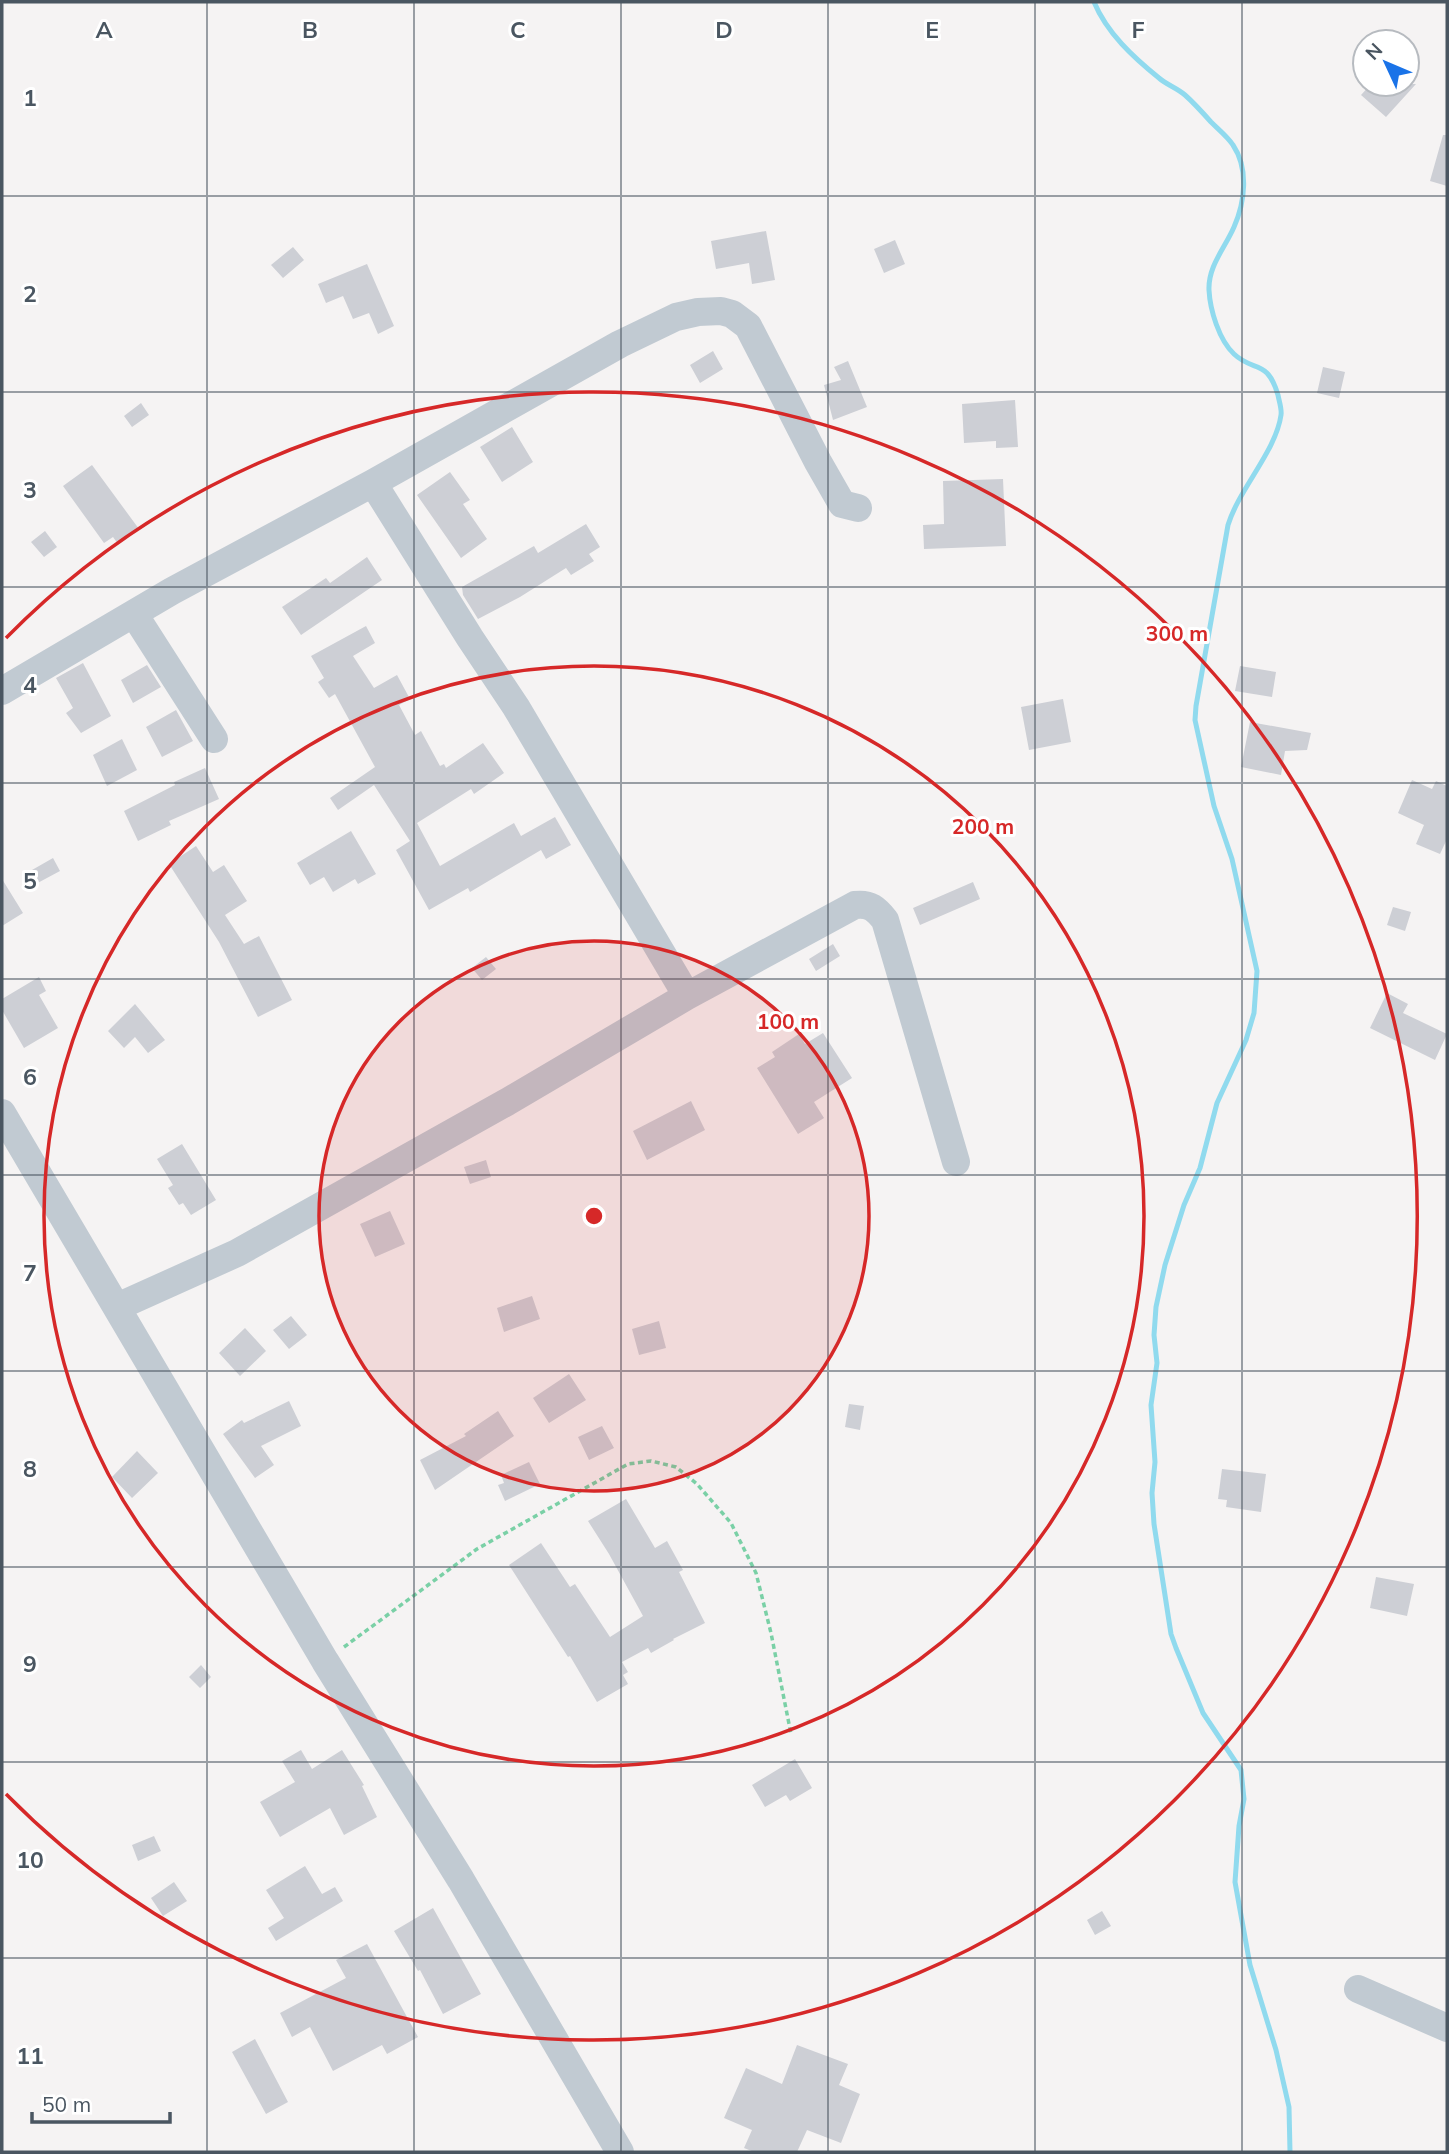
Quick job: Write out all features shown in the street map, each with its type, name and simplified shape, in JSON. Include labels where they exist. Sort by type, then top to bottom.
[{"type":"street","points":[[2,691],[134,614],[631,339],[676,317],[698,312],[721,311],[732,314],[748,326],[817,462],[842,504],[858,508]]},
{"type":"street","points":[[373,483],[516,707],[687,996]]},
{"type":"street","points":[[134,614],[214,739]]},
{"type":"street","points":[[117,1307],[237,1253],[507,1102],[687,996],[855,905],[866,903],[885,920],[956,1162]]},
{"type":"street","points":[[2,1112],[326,1661],[461,1880],[620,2152]]},
{"type":"street","points":[[1358,1989],[1447,2028]]},
{"type":"path","points":[[326,1661],[477,1549],[628,1464],[651,1461],[676,1467],[697,1484],[731,1523],[756,1573],[791,1734]]},
{"type":"building","points":[[1364,98],[1403,98],[1386,117]]},
{"type":"building","points":[[1443,135],[1447,135],[1447,186],[1430,181]]},
{"type":"building","points":[[766,231],[775,280],[752,284],[749,263],[716,269],[711,241]]},
{"type":"building","points":[[895,240],[905,264],[884,273],[874,249]]},
{"type":"building","points":[[293,247],[304,260],[283,278],[271,265]]},
{"type":"building","points":[[367,264],[394,326],[378,334],[369,313],[353,319],[343,296],[326,303],[318,284]]},
{"type":"building","points":[[713,351],[723,369],[700,383],[690,365]]},
{"type":"building","points":[[848,361],[867,407],[833,420],[824,385],[841,380],[834,367]]},
{"type":"building","points":[[1323,367],[1345,372],[1339,398],[1317,393]]},
{"type":"building","points":[[1015,400],[1018,447],[996,448],[996,441],[964,443],[962,404]]},
{"type":"building","points":[[141,403],[149,415],[132,427],[124,416]]},
{"type":"building","points":[[512,427],[533,462],[502,482],[480,447]]},
{"type":"building","points":[[92,465],[139,529],[118,544],[113,537],[104,543],[63,486]]},
{"type":"building","points":[[450,472],[470,500],[463,504],[487,539],[461,558],[417,495]]},
{"type":"building","points":[[1003,479],[1006,546],[924,549],[923,525],[944,524],[943,481]]},
{"type":"building","points":[[586,524],[600,547],[589,554],[594,561],[571,575],[566,568],[478,619],[463,595],[462,587],[534,546],[538,553]]},
{"type":"building","points":[[45,531],[57,547],[44,557],[31,542]]},
{"type":"building","points":[[367,557],[382,580],[301,635],[282,607],[326,578],[330,583]]},
{"type":"building","points":[[366,626],[375,643],[353,656],[374,688],[397,675],[410,699],[399,705],[415,735],[421,731],[440,766],[444,764],[446,768],[483,743],[504,773],[474,794],[471,789],[417,823],[440,866],[514,823],[521,836],[555,817],[571,845],[546,859],[541,850],[470,892],[468,888],[429,910],[396,850],[410,841],[374,785],[338,810],[330,798],[375,767],[335,694],[329,698],[318,682],[324,678],[311,656]]},
{"type":"building","points":[[83,663],[111,716],[81,733],[66,713],[73,708],[56,678]]},
{"type":"building","points":[[147,665],[161,687],[133,703],[121,680]]},
{"type":"building","points":[[1240,666],[1276,672],[1272,697],[1235,691]]},
{"type":"building","points":[[1063,699],[1071,742],[1029,750],[1021,707]]},
{"type":"building","points":[[176,710],[193,741],[162,757],[146,727]]},
{"type":"building","points":[[1250,722],[1311,733],[1307,750],[1285,751],[1281,775],[1241,767]]},
{"type":"building","points":[[122,739],[137,770],[107,786],[93,755]]},
{"type":"building","points":[[205,768],[219,799],[169,821],[171,825],[138,841],[124,811],[175,785],[174,782]]},
{"type":"building","points":[[1412,780],[1432,789],[1436,781],[1447,786],[1447,839],[1440,854],[1416,844],[1424,825],[1398,813]]},
{"type":"building","points":[[351,831],[376,874],[358,884],[355,879],[333,892],[324,877],[310,885],[297,863]]},
{"type":"building","points":[[196,846],[213,872],[224,865],[247,901],[225,915],[244,944],[259,936],[292,1000],[258,1017],[219,942],[169,864]]},
{"type":"building","points":[[53,858],[60,871],[32,886],[25,874]]},
{"type":"building","points":[[2,879],[23,913],[2,926]]},
{"type":"building","points":[[973,882],[980,899],[920,925],[913,908]]},
{"type":"building","points":[[1393,907],[1411,912],[1405,931],[1387,925]]},
{"type":"building","points":[[833,944],[840,956],[816,971],[809,959]]},
{"type":"building","points":[[486,957],[496,969],[482,980],[472,968]]},
{"type":"building","points":[[39,977],[46,991],[39,995],[58,1028],[24,1048],[2,1010],[2,999]]},
{"type":"building","points":[[1387,993],[1408,1004],[1403,1013],[1447,1034],[1435,1060],[1370,1028]]},
{"type":"building","points":[[135,1004],[165,1040],[148,1053],[135,1037],[124,1048],[108,1031]]},
{"type":"building","points":[[823,1033],[852,1078],[814,1102],[824,1118],[798,1134],[757,1068],[775,1057],[772,1052],[799,1034],[805,1044]]},
{"type":"building","points":[[691,1101],[705,1130],[647,1160],[633,1131]]},
{"type":"building","points":[[182,1144],[216,1200],[191,1215],[183,1203],[179,1205],[168,1188],[173,1185],[157,1159]]},
{"type":"building","points":[[486,1160],[491,1177],[470,1184],[464,1167]]},
{"type":"building","points":[[390,1211],[405,1244],[375,1257],[360,1224]]},
{"type":"building","points":[[532,1296],[540,1319],[504,1332],[497,1308]]},
{"type":"building","points":[[291,1316],[307,1335],[289,1349],[273,1330]]},
{"type":"building","points":[[659,1321],[666,1348],[639,1355],[632,1329]]},
{"type":"building","points":[[245,1328],[266,1351],[240,1376],[219,1353]]},
{"type":"building","points":[[569,1374],[586,1400],[549,1423],[533,1398]]},
{"type":"building","points":[[289,1401],[301,1426],[261,1446],[274,1465],[255,1478],[223,1434],[242,1420],[244,1423]]},
{"type":"building","points":[[849,1404],[864,1406],[860,1430],[845,1427]]},
{"type":"building","points":[[498,1411],[514,1436],[435,1490],[420,1460],[466,1436],[464,1434]]},
{"type":"building","points":[[602,1426],[614,1448],[589,1460],[578,1437]]},
{"type":"building","points":[[137,1451],[158,1473],[132,1498],[112,1477]]},
{"type":"building","points":[[529,1462],[540,1484],[505,1501],[498,1485],[504,1483],[501,1475]]},
{"type":"building","points":[[1222,1469],[1266,1474],[1261,1512],[1226,1507],[1227,1500],[1218,1499]]},
{"type":"building","points":[[626,1499],[655,1548],[667,1541],[683,1570],[679,1572],[705,1623],[651,1653],[648,1648],[622,1662],[628,1672],[623,1675],[628,1684],[597,1702],[570,1656],[568,1657],[509,1565],[541,1543],[570,1587],[575,1584],[610,1637],[643,1616],[588,1521]]},
{"type":"building","points":[[1376,1577],[1414,1584],[1407,1616],[1370,1608]]},
{"type":"building","points":[[201,1665],[211,1677],[200,1688],[189,1677]]},
{"type":"building","points":[[301,1750],[312,1769],[342,1750],[364,1785],[362,1786],[377,1817],[344,1835],[330,1808],[280,1837],[260,1802],[295,1782],[282,1761]]},
{"type":"building","points":[[795,1759],[812,1788],[790,1801],[786,1795],[765,1807],[752,1785]]},
{"type":"building","points":[[154,1836],[161,1851],[138,1861],[132,1845]]},
{"type":"building","points":[[305,1866],[322,1894],[335,1887],[343,1901],[276,1941],[268,1928],[284,1918],[266,1890]]},
{"type":"building","points":[[174,1882],[187,1901],[163,1916],[151,1898]]},
{"type":"building","points":[[433,1908],[481,1994],[443,2014],[420,1970],[418,1971],[394,1931]]},
{"type":"building","points":[[1102,1911],[1111,1926],[1095,1935],[1087,1920]]},
{"type":"building","points":[[367,1944],[418,2037],[387,2054],[382,2045],[333,2071],[310,2027],[292,2037],[280,2013],[346,1978],[336,1960]]},
{"type":"building","points":[[255,2039],[288,2102],[266,2114],[232,2052]]},
{"type":"building","points":[[797,2045],[848,2064],[839,2085],[860,2094],[841,2143],[807,2130],[797,2152],[754,2152],[744,2148],[752,2130],[724,2118],[746,2068],[782,2084]]},
{"type":"waterway","points":[[1094,2],[1106,24],[1122,44],[1159,78],[1188,98],[1228,139],[1238,154],[1244,186],[1241,207],[1211,273],[1210,298],[1213,315],[1224,341],[1241,360],[1265,371],[1274,383],[1281,410],[1278,429],[1228,525],[1195,720],[1214,806],[1232,859],[1257,971],[1254,1013],[1246,1040],[1217,1103],[1200,1168],[1184,1205],[1165,1265],[1156,1307],[1154,1335],[1157,1363],[1151,1405],[1155,1462],[1152,1493],[1154,1524],[1171,1634],[1203,1713],[1241,1770],[1244,1799],[1235,1882],[1250,1965],[1276,2050],[1289,2107],[1290,2152]]}]
